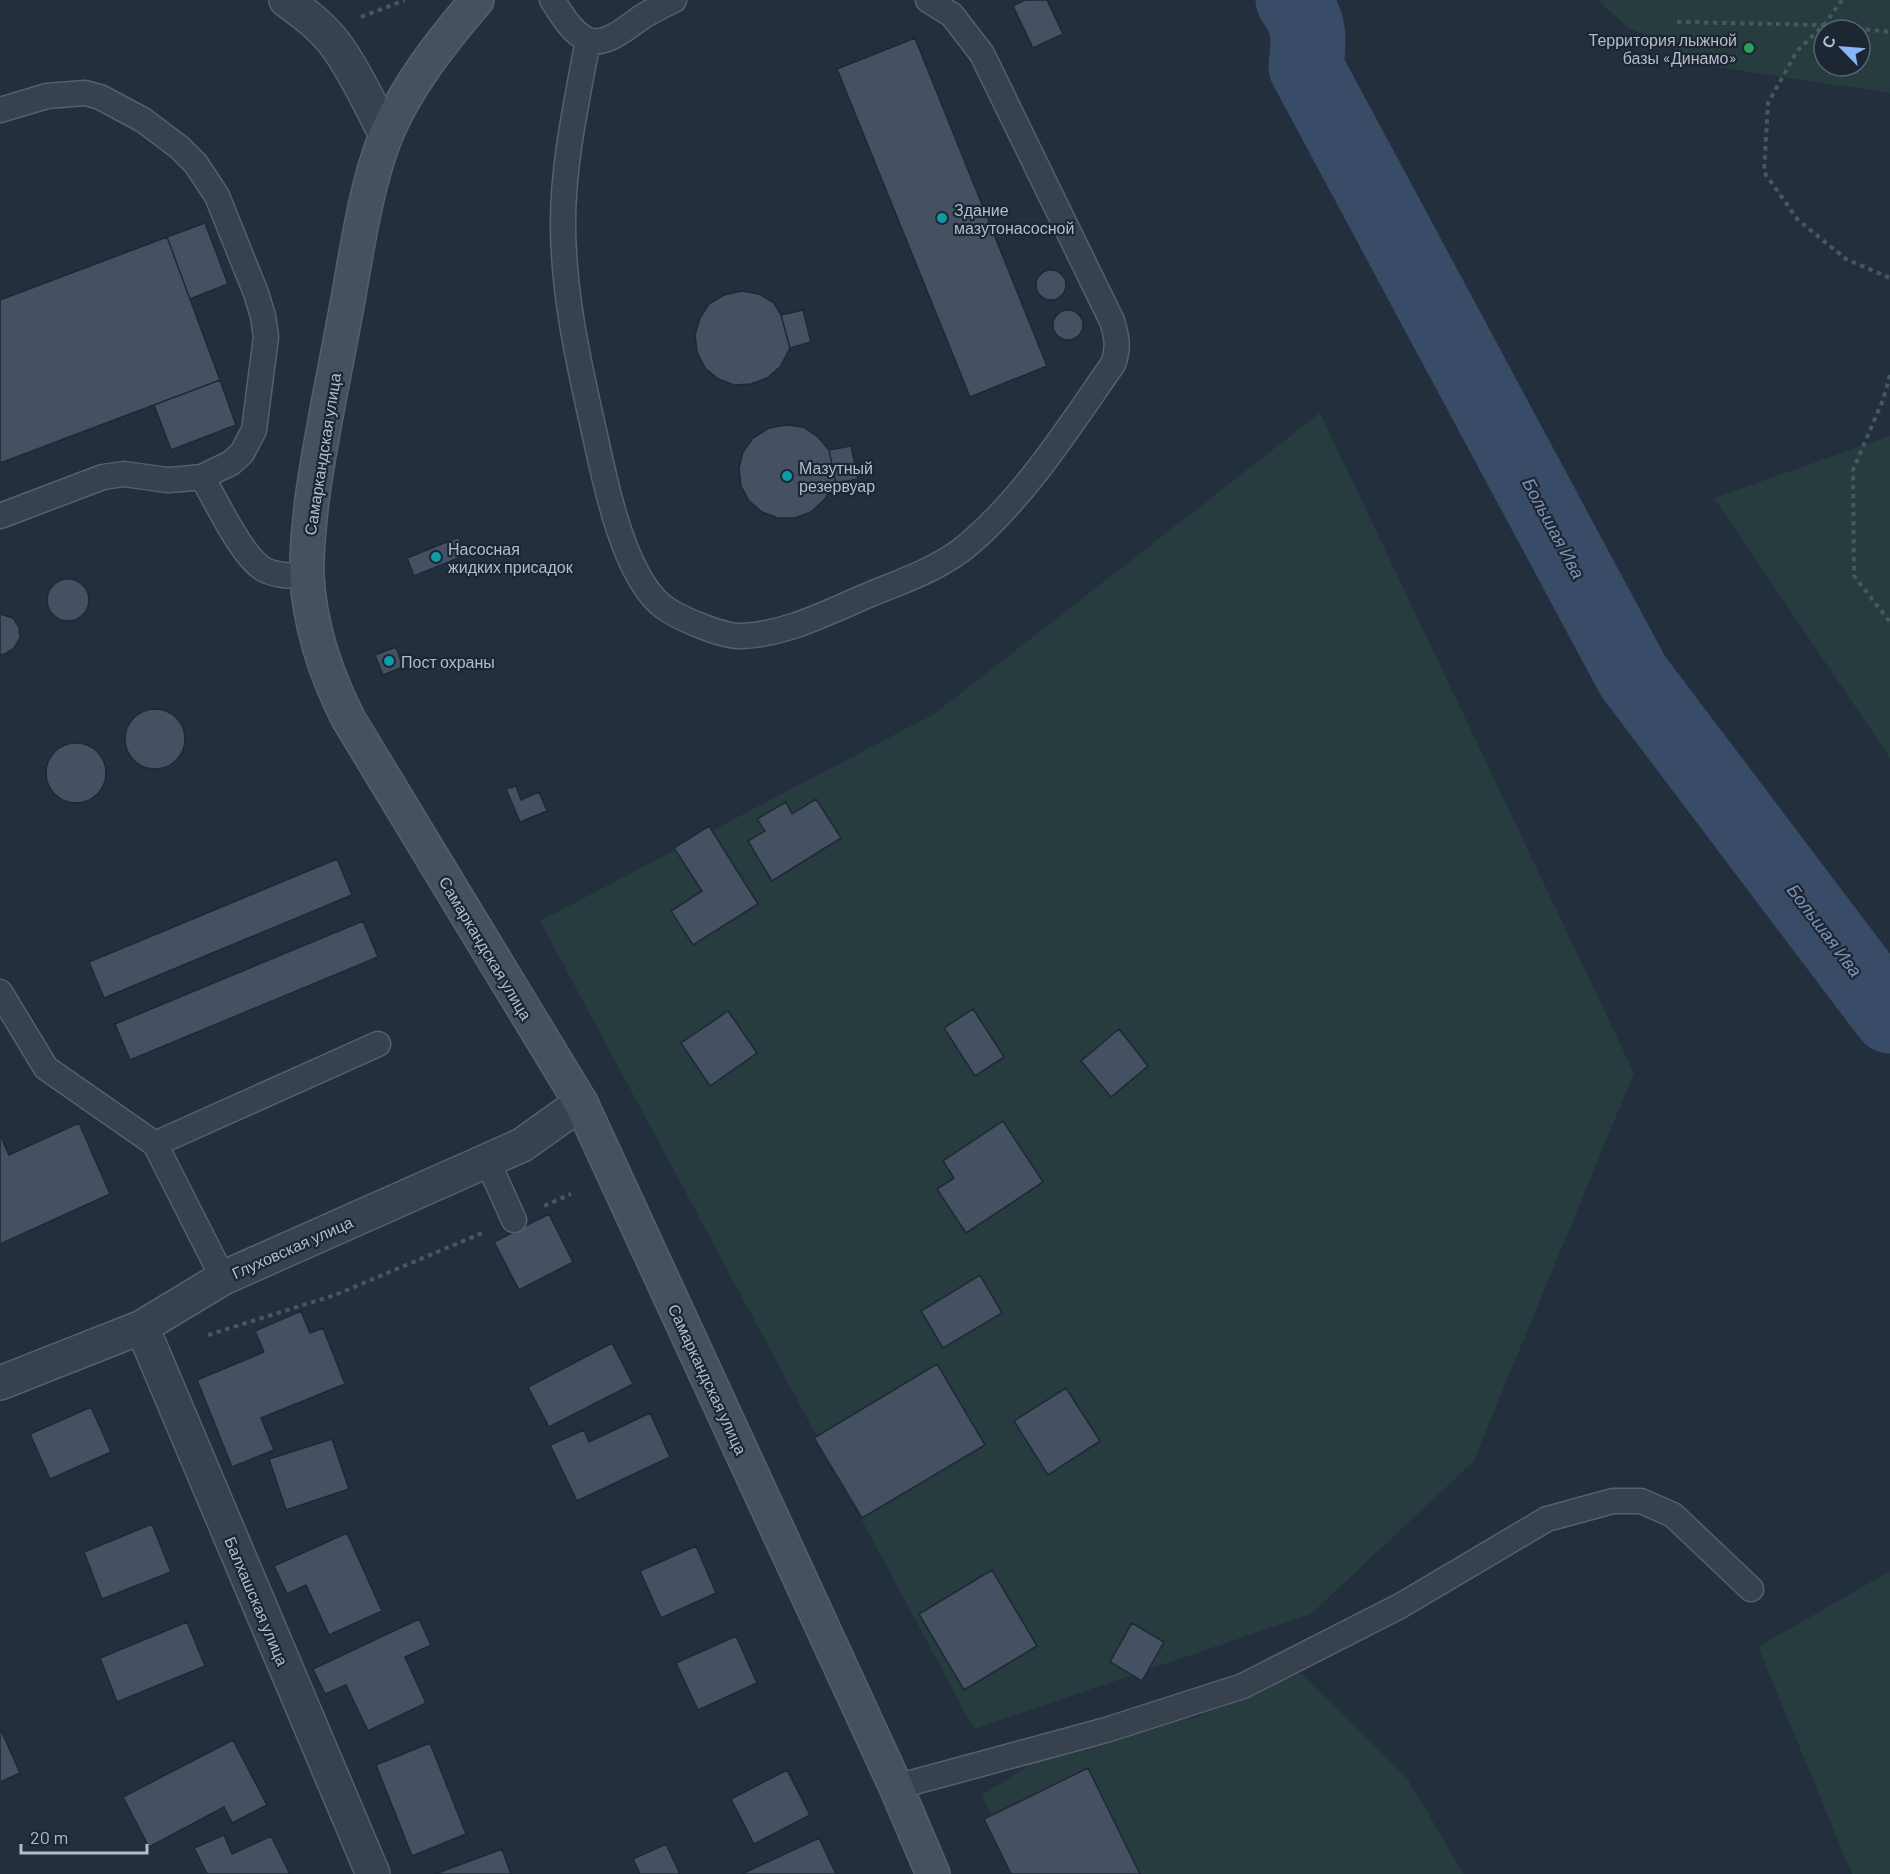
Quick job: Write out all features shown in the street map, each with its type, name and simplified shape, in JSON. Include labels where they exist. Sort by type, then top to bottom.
[{"type":"street","points":[[286,0],[309,17],[337,47],[350,66],[386,135]]},
{"type":"street","name":"Самаркандская улица","points":[[477,0],[434,53],[407,93],[386,135],[370,184],[317,464],[310,523],[307,576],[318,645],[334,692],[371,759],[581,1103],[896,1787],[933,1874]]},
{"type":"street","name":"Глуховская улица","points":[[0,1383],[147,1340],[223,1278],[522,1144],[581,1103]]},
{"type":"street","name":"Балхашская улица","points":[[147,1340],[373,1874]]},
{"type":"lane","points":[[552,0],[568,24],[588,40],[598,42],[609,38],[658,7],[674,0]]},
{"type":"lane","points":[[588,40],[567,163],[563,221],[564,272],[578,361],[611,507],[642,582],[661,605],[714,632],[739,636],[795,626],[938,566],[968,545],[1033,477],[1113,364],[1118,353],[1118,342],[1112,321],[982,54],[952,15],[928,0]]},
{"type":"lane","points":[[0,110],[47,96],[85,93],[100,97],[164,133],[196,165],[218,196],[256,293],[267,337],[254,430],[249,443],[231,463],[202,477],[167,480],[124,474],[103,477],[0,516]]},
{"type":"lane","points":[[202,477],[254,562],[267,570],[284,575],[307,576]]},
{"type":"lane","points":[[0,992],[46,1068],[155,1144],[223,1278]]},
{"type":"lane","points":[[155,1144],[378,1044]]},
{"type":"lane","points":[[487,1160],[514,1220]]},
{"type":"lane","points":[[896,1787],[1106,1730],[1243,1686],[1400,1606],[1547,1519],[1613,1501],[1641,1501],[1673,1515],[1751,1589]]},
{"type":"path","points":[[1829,18],[1842,0]]},
{"type":"path","points":[[1677,22],[1812,25]]},
{"type":"path","points":[[1872,30],[1890,32]]},
{"type":"path","points":[[1812,37],[1797,51],[1768,103],[1764,171],[1798,220],[1846,259],[1890,278]]},
{"type":"path","points":[[1890,375],[1883,400],[1852,470],[1854,576],[1890,622]]},
{"type":"path","points":[[147,1340],[335,1295],[571,1194]]},
{"type":"green space","name":"Территория лыжной базы «Динамо»","points":[[1598,0],[1890,0],[1890,93],[1717,67],[1627,27]]},
{"type":"green space","points":[[1320,413],[1634,1073],[1473,1462],[1311,1614],[974,1729],[540,921],[934,714]]},
{"type":"green space","points":[[1890,436],[1890,758],[1714,498]]},
{"type":"green space","points":[[1890,1571],[1890,1874],[1852,1874],[1758,1647]]},
{"type":"green space","points":[[1301,1673],[1407,1778],[1464,1874],[1018,1874],[982,1795],[1093,1725],[1195,1718]]},
{"type":"building","points":[[1025,0],[1047,0],[1063,34],[1033,48],[1013,6]]},
{"type":"building","name":"Здание мазутонасосной","points":[[915,38],[1047,366],[970,397],[837,69]]},
{"type":"building","points":[[205,223],[228,284],[190,299],[167,237]]},
{"type":"building","points":[[167,237],[220,380],[0,463],[0,300]]},
{"type":"building","points":[[1051,270],[1062,274],[1066,285],[1062,296],[1051,300],[1040,296],[1036,285],[1040,274]]},
{"type":"building","points":[[742,291],[759,294],[774,303],[781,315],[790,348],[780,367],[767,378],[751,384],[734,385],[718,379],[705,368],[697,352],[695,335],[700,318],[709,304],[724,295]]},
{"type":"building","points":[[803,310],[811,342],[790,348],[781,315]]},
{"type":"building","points":[[1068,310],[1079,314],[1083,325],[1079,336],[1068,340],[1057,336],[1053,325],[1057,314]]},
{"type":"building","points":[[220,380],[236,425],[171,450],[154,405]]},
{"type":"building","name":"Мазутный резервуар","points":[[786,425],[803,427],[818,437],[829,450],[836,483],[824,500],[811,512],[795,518],[778,518],[762,512],[749,501],[741,486],[739,468],[743,452],[753,438],[769,428]]},
{"type":"building","points":[[851,446],[858,479],[836,483],[829,450]]},
{"type":"building","name":"Насосная жидких присадок","points":[[459,537],[466,555],[414,576],[407,558]]},
{"type":"building","points":[[68,579],[83,585],[89,600],[83,615],[68,621],[53,615],[47,600],[53,585]]},
{"type":"building","points":[[0,614],[13,618],[19,627],[20,638],[14,648],[0,655]]},
{"type":"building","name":"Пост охраны","points":[[396,647],[403,667],[383,675],[375,655]]},
{"type":"building","points":[[149,709],[161,709],[172,714],[180,722],[185,739],[183,751],[172,764],[161,769],[149,769],[138,764],[130,756],[125,745],[125,733],[130,722],[138,714]]},
{"type":"building","points":[[70,743],[82,743],[93,748],[101,756],[106,773],[104,785],[93,798],[82,803],[70,803],[59,798],[51,790],[46,779],[46,767],[51,756],[59,748]]},
{"type":"building","points":[[516,786],[521,800],[539,792],[547,811],[520,822],[506,789]]},
{"type":"building","points":[[816,799],[841,838],[772,881],[748,841],[765,831],[757,819],[786,802],[792,814]]},
{"type":"building","points":[[709,826],[758,904],[693,945],[671,911],[702,891],[674,848]]},
{"type":"building","points":[[337,859],[352,895],[104,998],[89,962]]},
{"type":"building","points":[[363,921],[378,957],[130,1060],[115,1024]]},
{"type":"building","points":[[973,1009],[1004,1057],[975,1076],[944,1028]]},
{"type":"building","points":[[728,1011],[757,1053],[710,1086],[681,1043]]},
{"type":"building","points":[[1119,1029],[1148,1066],[1111,1097],[1081,1061]]},
{"type":"building","points":[[1003,1121],[1043,1182],[966,1233],[937,1189],[954,1178],[943,1161]]},
{"type":"building","points":[[79,1123],[110,1194],[0,1244],[0,1135],[9,1155]]},
{"type":"building","points":[[549,1214],[573,1262],[519,1290],[494,1242]]},
{"type":"building","points":[[980,1275],[1002,1313],[943,1348],[921,1311]]},
{"type":"building","points":[[301,1311],[310,1333],[323,1328],[345,1384],[261,1418],[274,1450],[232,1467],[197,1380],[264,1352],[255,1331]]},
{"type":"building","points":[[612,1343],[633,1384],[549,1427],[528,1387]]},
{"type":"building","points":[[937,1364],[985,1445],[862,1518],[814,1438]]},
{"type":"building","points":[[1066,1388],[1100,1441],[1048,1475],[1014,1421]]},
{"type":"building","points":[[91,1407],[111,1452],[50,1479],[30,1434]]},
{"type":"building","points":[[650,1413],[670,1457],[577,1501],[550,1445],[584,1430],[589,1442]]},
{"type":"building","points":[[332,1439],[349,1489],[286,1510],[269,1459]]},
{"type":"building","points":[[152,1524],[171,1572],[102,1599],[84,1552]]},
{"type":"building","points":[[347,1533],[382,1611],[329,1635],[306,1585],[287,1594],[274,1566]]},
{"type":"building","points":[[696,1546],[716,1593],[661,1618],[640,1571]]},
{"type":"building","points":[[992,1570],[1037,1646],[964,1690],[919,1614]]},
{"type":"building","points":[[419,1619],[431,1645],[405,1657],[426,1703],[368,1731],[346,1685],[325,1694],[313,1669]]},
{"type":"building","points":[[187,1622],[205,1666],[117,1702],[100,1658]]},
{"type":"building","points":[[1132,1623],[1164,1642],[1142,1681],[1110,1662]]},
{"type":"building","points":[[736,1636],[757,1683],[698,1710],[676,1663]]},
{"type":"building","points":[[0,1728],[20,1773],[0,1782]]},
{"type":"building","points":[[233,1740],[267,1805],[232,1823],[224,1807],[149,1847],[123,1797]]},
{"type":"building","points":[[430,1743],[466,1834],[412,1856],[376,1765]]},
{"type":"building","points":[[1088,1768],[1140,1874],[1011,1874],[984,1819]]},
{"type":"building","points":[[787,1770],[810,1815],[754,1844],[731,1799]]},
{"type":"building","points":[[224,1835],[232,1854],[271,1836],[290,1874],[207,1874],[194,1848]]},
{"type":"building","points":[[819,1838],[836,1874],[742,1874]]},
{"type":"building","points":[[666,1844],[680,1874],[640,1874],[633,1859]]},
{"type":"building","points":[[502,1849],[511,1874],[435,1874]]},
{"type":"waterway","name":"Большая Ива","points":[[1293,0],[1306,25],[1308,48],[1306,67],[1633,676],[1890,1016]]},
{"type":"place","name":"Территория лыжной базы «Динамо»","points":[[1749,48]]},
{"type":"place","name":"Здание мазутонасосной","points":[[942,218]]},
{"type":"place","name":"Мазутный резервуар","points":[[787,476]]},
{"type":"place","name":"Насосная жидких присадок","points":[[436,557]]},
{"type":"place","name":"Пост охраны","points":[[389,661]]}]
